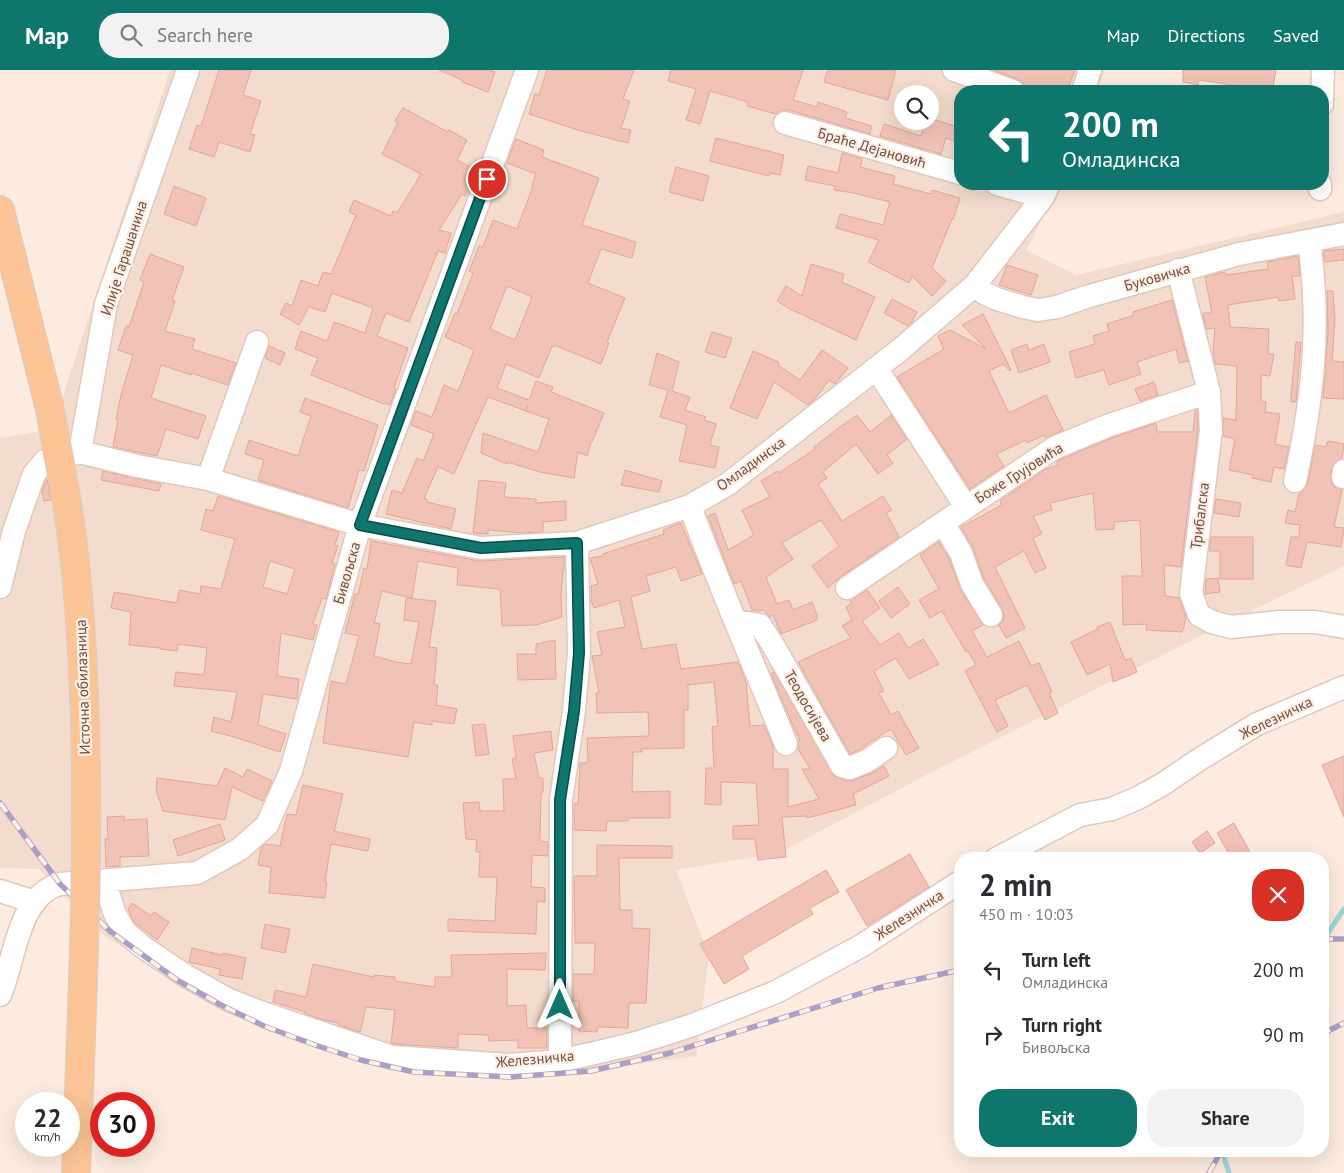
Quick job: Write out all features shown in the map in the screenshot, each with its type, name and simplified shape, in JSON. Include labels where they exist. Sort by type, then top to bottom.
[{"type":"main road","name":"Источна обилазница","points":[[0,210],[49,405],[70,520],[76,571],[85,705],[85,876],[76,1173]]},
{"type":"street","name":"Илије Гарашанина","points":[[80,452],[106,304],[188,70]]},
{"type":"street","name":"Бивољска","points":[[0,996],[22,923],[43,892],[52,886],[197,873],[240,849],[267,825],[292,772],[360,525],[527,70]]},
{"type":"street","points":[[954,70],[997,85]]},
{"type":"street","points":[[1085,85],[1090,70]]},
{"type":"street","points":[[1323,85],[1324,70]]},
{"type":"street","name":"Браће Дејановић","points":[[785,123],[954,171]]},
{"type":"street","name":"Омладинска","points":[[360,525],[481,548],[577,543],[690,506],[728,484],[876,368],[975,285],[1046,190]]},
{"type":"street","name":"Буковичка","points":[[975,285],[984,293],[997,300],[1038,310],[1057,307],[1178,270],[1239,254],[1344,234]]},
{"type":"street","points":[[1295,481],[1309,410],[1315,350],[1316,302],[1309,241]]},
{"type":"street","name":"Трибалска","points":[[1178,270],[1209,392],[1211,430],[1191,593],[1199,615],[1212,622],[1232,627],[1280,622],[1315,622],[1344,627]]},
{"type":"street","points":[[208,479],[257,342]]},
{"type":"street","points":[[876,368],[966,507]]},
{"type":"street","name":"Боже Грујовића","points":[[847,588],[1054,448],[1107,426],[1209,392]]},
{"type":"street","points":[[0,586],[14,531],[34,474],[45,461],[80,452],[137,466],[208,479],[360,525]]},
{"type":"street","name":"Теодосијева","points":[[690,506],[714,571],[786,744]]},
{"type":"street","points":[[943,523],[961,554],[972,584],[991,614]]},
{"type":"street","points":[[560,1061],[560,800],[574,711],[579,653],[577,543]]},
{"type":"street","name":"Теодосијева","points":[[736,620],[760,625],[774,645],[842,766],[850,768],[867,761],[886,748]]},
{"type":"street","name":"Железничка","points":[[1009,852],[1080,815],[1112,809],[1138,798],[1256,724],[1344,687]]},
{"type":"street","name":"Железничка","points":[[104,881],[115,914],[125,932],[143,947],[186,976],[229,1000],[257,1012],[392,1057],[509,1064],[560,1061],[633,1044],[684,1028],[776,992],[861,946],[954,886]]},
{"type":"street","points":[[0,890],[35,902]]},
{"type":"shaded area","points":[[170,70],[1105,70],[1099,85],[954,85],[954,190],[1057,190],[1026,250],[1076,275],[1344,212],[1344,566],[1222,625],[928,774],[779,853],[676,870],[709,956],[696,1056],[569,1073],[390,1071],[223,1010],[99,932],[39,869],[0,868],[0,438],[52,429]]},
{"type":"building","points":[[219,70],[251,70],[243,95],[261,101],[250,134],[255,135],[250,152],[219,142],[214,157],[189,149],[197,125],[201,126]]},
{"type":"building","points":[[439,70],[488,70],[495,72],[488,92],[462,82],[462,80]]},
{"type":"building","points":[[547,70],[634,70],[623,99],[630,101],[621,128],[631,130],[628,143],[581,131],[529,114],[535,94],[539,95]]},
{"type":"building","points":[[671,70],[803,70],[793,100],[817,107],[818,102],[847,112],[845,118],[872,126],[870,134],[789,110],[781,110],[776,114],[747,106],[748,102],[710,91],[700,124],[686,120],[696,89],[668,81]]},
{"type":"building","points":[[828,70],[896,70],[888,100],[824,82]]},
{"type":"building","points":[[993,70],[1075,70],[1069,85],[1024,85],[1018,79]]},
{"type":"building","points":[[1183,70],[1276,70],[1273,85],[1232,85],[1199,80],[1198,85],[1183,82]]},
{"type":"building","points":[[403,108],[467,140],[457,160],[476,170],[465,196],[462,194],[439,230],[451,233],[445,253],[438,251],[409,322],[386,313],[377,336],[408,348],[390,405],[311,375],[318,358],[295,349],[301,331],[327,341],[334,322],[365,333],[373,308],[332,293],[325,312],[309,307],[299,325],[280,314],[286,303],[292,306],[301,280],[318,286],[323,272],[331,274],[356,215],[349,212],[354,200],[391,216],[393,211],[397,213],[421,174],[382,154],[398,122],[395,121]]},
{"type":"building","points":[[939,121],[954,126],[954,141],[946,138],[941,154],[880,136],[884,124],[894,127],[894,130],[902,130],[921,136],[923,130],[939,130]]},
{"type":"building","points":[[716,138],[784,155],[780,175],[770,173],[769,176],[710,161]]},
{"type":"building","points":[[516,139],[544,150],[542,157],[599,178],[582,225],[636,242],[632,258],[601,249],[588,283],[625,298],[607,342],[609,343],[601,364],[554,345],[539,378],[506,364],[497,388],[529,400],[536,381],[553,387],[551,392],[604,413],[587,456],[578,452],[574,478],[540,472],[507,462],[507,464],[481,453],[483,433],[538,452],[549,419],[488,397],[454,474],[438,467],[424,498],[427,499],[427,502],[456,509],[451,529],[386,514],[392,490],[402,493],[417,458],[423,461],[434,434],[411,425],[416,411],[432,417],[444,385],[458,391],[474,350],[445,337],[455,313],[457,314],[473,273],[469,271],[479,246],[483,247],[493,220],[517,229],[533,186],[536,174],[507,163]],"holes":[[[507,286],[532,297],[515,340],[490,329]]]},
{"type":"building","points":[[842,153],[862,159],[860,167],[895,176],[893,184],[931,194],[932,190],[960,198],[953,220],[932,268],[946,281],[932,296],[912,276],[909,283],[868,262],[879,240],[836,228],[840,214],[883,225],[890,202],[834,190],[835,186],[805,180],[808,166],[838,173]]},
{"type":"building","points":[[676,167],[709,176],[703,201],[669,192]]},
{"type":"building","points":[[174,186],[206,198],[196,226],[164,214]]},
{"type":"building","points":[[1344,249],[1344,260],[1325,262],[1323,251]]},
{"type":"building","points":[[150,254],[184,267],[172,300],[175,301],[165,331],[195,339],[192,349],[236,363],[228,385],[161,365],[151,398],[206,416],[198,439],[166,429],[157,456],[113,447],[121,395],[133,355],[118,350],[126,326],[129,327],[144,282],[140,280]]},
{"type":"building","points":[[1298,256],[1300,276],[1292,276],[1295,299],[1279,301],[1278,297],[1228,305],[1230,327],[1269,329],[1268,354],[1274,354],[1270,376],[1261,375],[1261,401],[1266,402],[1265,412],[1280,414],[1275,444],[1289,447],[1284,469],[1274,467],[1271,482],[1252,478],[1253,475],[1229,470],[1235,439],[1223,436],[1223,418],[1236,420],[1237,366],[1215,364],[1213,353],[1215,328],[1206,329],[1203,313],[1212,313],[1205,277],[1225,272],[1226,275],[1268,269],[1267,262]]},
{"type":"building","points":[[811,264],[844,274],[842,282],[875,297],[856,340],[777,301],[786,286],[802,296]]},
{"type":"building","points":[[1007,265],[1038,275],[1031,295],[999,285]]},
{"type":"building","points":[[1327,291],[1333,291],[1335,319],[1332,361],[1344,362],[1344,399],[1323,398],[1328,333]]},
{"type":"building","points":[[892,299],[917,312],[908,326],[884,313]]},
{"type":"building","points":[[1172,300],[1188,361],[1179,363],[1176,349],[1137,362],[1141,374],[1109,385],[1104,370],[1076,378],[1069,352],[1095,344],[1093,336],[1109,331],[1107,324],[1134,315],[1133,312]]},
{"type":"building","points":[[983,314],[1011,370],[1003,364],[989,371],[1009,413],[1046,395],[1063,430],[1046,438],[1044,435],[1027,443],[1026,440],[996,454],[1004,466],[970,489],[897,377],[944,349],[938,336],[950,330],[986,349],[962,325]]},
{"type":"building","points":[[712,332],[732,338],[725,358],[705,352]]},
{"type":"building","points":[[1296,342],[1301,342],[1296,402],[1291,402],[1291,396]]},
{"type":"building","points":[[1027,344],[1029,350],[1044,344],[1050,362],[1019,373],[1011,350]]},
{"type":"building","points":[[269,346],[285,353],[280,365],[265,358]]},
{"type":"building","points":[[822,350],[848,368],[835,384],[829,380],[815,399],[808,405],[774,382],[757,419],[730,408],[753,351],[779,362],[778,365],[800,380]]},
{"type":"building","points":[[657,353],[679,362],[672,391],[690,397],[685,410],[706,417],[704,420],[716,424],[710,445],[719,447],[715,468],[679,461],[687,425],[660,417],[668,390],[649,385]]},
{"type":"building","points":[[1154,382],[1158,395],[1140,401],[1135,389]]},
{"type":"building","points":[[305,398],[378,425],[364,471],[359,470],[348,508],[258,480],[264,460],[245,454],[249,440],[298,456],[311,416],[300,412]]},
{"type":"building","points":[[1197,410],[1198,430],[1181,567],[1164,565],[1165,596],[1179,598],[1186,617],[1182,632],[1146,630],[1147,624],[1123,625],[1122,576],[1142,576],[1140,520],[1114,522],[1114,529],[1096,530],[1093,493],[1050,503],[1052,510],[1033,516],[1042,534],[1033,538],[1046,568],[1035,573],[1024,551],[995,567],[1025,628],[1006,638],[999,625],[1003,621],[1002,609],[984,578],[973,548],[961,527],[1002,505],[1000,501],[1046,469],[1058,465],[1057,462],[1060,460],[1112,438],[1156,423],[1157,432],[1193,432],[1195,411]]},
{"type":"building","points":[[857,415],[870,432],[891,415],[907,439],[887,455],[893,463],[878,474],[856,444],[823,472],[827,478],[818,484],[842,521],[883,496],[892,510],[886,513],[899,537],[840,577],[828,588],[812,566],[839,546],[821,520],[782,543],[793,559],[766,577],[777,604],[789,600],[793,610],[812,602],[817,620],[781,634],[773,615],[770,617],[763,610],[752,610],[741,581],[734,584],[708,516],[715,513],[728,550],[754,535],[742,510],[770,497],[761,481],[778,471],[779,473],[815,449],[814,447]]},
{"type":"building","points":[[1328,441],[1344,444],[1342,458],[1334,463],[1330,475],[1334,487],[1342,490],[1334,527],[1344,528],[1341,547],[1307,542],[1301,568],[1286,565],[1291,537],[1299,537],[1300,525],[1285,523],[1288,510],[1295,512],[1299,494],[1308,484],[1315,445],[1326,447]]},
{"type":"building","points":[[625,470],[662,481],[659,492],[621,485]]},
{"type":"building","points":[[103,471],[161,484],[159,491],[101,480]]},
{"type":"building","points":[[47,479],[51,500],[44,501],[42,490]]},
{"type":"building","points":[[479,480],[506,483],[504,497],[536,499],[536,503],[566,501],[566,520],[543,522],[543,532],[521,533],[488,530],[488,534],[473,533]]},
{"type":"building","points":[[218,496],[339,532],[335,545],[338,546],[332,563],[335,564],[326,599],[322,598],[313,624],[317,625],[313,640],[281,633],[277,676],[299,679],[297,699],[263,694],[258,725],[286,734],[280,752],[211,731],[214,717],[231,722],[237,692],[174,686],[176,672],[204,675],[207,648],[178,644],[177,651],[129,645],[131,612],[111,608],[114,592],[177,603],[179,590],[200,594],[201,586],[221,589],[235,539],[201,530],[206,509],[213,511]],"holes":[[[270,561],[295,569],[287,594],[263,587]]]},
{"type":"building","points":[[1216,499],[1241,503],[1239,517],[1214,513]]},
{"type":"building","points":[[681,523],[702,574],[681,581],[676,567],[646,576],[650,591],[631,597],[642,649],[676,644],[681,669],[738,662],[746,682],[750,726],[764,725],[773,746],[773,769],[788,769],[788,807],[819,799],[802,769],[810,769],[798,749],[798,741],[800,740],[771,674],[774,672],[834,776],[847,781],[854,780],[884,766],[889,776],[853,794],[856,805],[807,818],[807,816],[782,817],[786,857],[758,860],[755,839],[733,839],[733,826],[759,825],[756,783],[721,782],[721,805],[705,804],[706,768],[714,768],[712,727],[718,726],[714,682],[688,685],[688,710],[684,710],[684,748],[641,749],[642,752],[633,752],[632,792],[670,791],[670,818],[628,818],[628,821],[607,821],[606,831],[574,830],[574,804],[578,804],[580,763],[588,763],[587,738],[649,736],[648,712],[597,713],[596,693],[599,693],[592,656],[602,655],[597,632],[625,627],[619,600],[594,608],[591,600],[591,586],[598,584],[590,558],[603,556],[603,554],[664,534],[663,530]]},
{"type":"building","points":[[1211,537],[1253,537],[1253,579],[1220,579],[1220,551],[1209,551]]},
{"type":"building","points":[[371,541],[479,561],[564,557],[561,597],[562,617],[536,625],[502,626],[500,589],[457,585],[458,568],[418,561],[412,598],[382,591],[374,623],[380,624],[374,656],[411,664],[419,622],[404,620],[406,598],[436,601],[429,647],[437,648],[434,685],[438,685],[436,705],[457,709],[454,724],[432,721],[432,725],[414,722],[408,757],[323,743],[331,681],[346,684],[359,636],[345,633],[355,594],[358,595],[364,568],[367,569]]},
{"type":"building","points":[[939,542],[949,559],[961,591],[983,625],[972,631],[987,657],[1019,641],[1031,666],[1039,663],[1052,692],[1049,693],[1058,713],[1045,720],[1027,685],[995,700],[1008,726],[997,732],[965,671],[976,665],[968,651],[966,652],[942,611],[930,618],[919,600],[939,589],[920,555]]},
{"type":"building","points":[[1218,578],[1220,592],[1205,594],[1206,579]]},
{"type":"building","points":[[898,587],[910,604],[891,618],[879,601]]},
{"type":"building","points":[[867,590],[880,608],[862,621],[880,645],[899,633],[908,648],[923,639],[939,664],[909,679],[896,658],[874,671],[884,691],[879,693],[891,715],[898,711],[919,748],[906,755],[891,729],[850,754],[798,662],[851,638],[842,626],[852,620],[846,607],[852,603],[850,600]]},
{"type":"building","points":[[1110,622],[1125,660],[1131,658],[1137,672],[1113,682],[1110,664],[1087,675],[1071,642]]},
{"type":"building","points":[[555,640],[556,679],[518,680],[517,654],[536,654],[536,644]]},
{"type":"building","points":[[485,724],[489,754],[476,756],[472,725]]},
{"type":"building","points":[[551,731],[553,750],[534,753],[539,778],[543,778],[540,841],[548,842],[548,856],[532,855],[531,887],[545,888],[545,902],[537,901],[536,934],[448,931],[448,919],[495,921],[497,877],[479,877],[480,852],[476,852],[477,840],[466,839],[463,803],[479,802],[480,811],[504,811],[503,779],[516,779],[512,759],[516,758],[513,736]]},
{"type":"building","points":[[1344,756],[1344,817],[1322,765]]},
{"type":"building","points":[[225,768],[243,777],[247,769],[272,781],[263,801],[232,787],[225,820],[163,811],[156,790],[157,778],[217,786]]},
{"type":"building","points":[[303,785],[343,794],[334,831],[370,839],[368,851],[331,844],[325,882],[327,882],[325,898],[269,893],[271,867],[258,865],[261,848],[266,844],[280,846],[287,814],[296,815]]},
{"type":"building","points":[[124,816],[124,820],[147,819],[149,856],[120,857],[120,866],[106,867],[105,839],[108,839],[107,817]]},
{"type":"building","points":[[1234,823],[1250,852],[1228,852],[1217,833]]},
{"type":"building","points":[[220,824],[225,840],[178,856],[173,840]]},
{"type":"building","points":[[1207,831],[1215,843],[1199,852],[1192,842]]},
{"type":"building","points":[[597,845],[672,846],[672,858],[619,858],[620,910],[632,910],[632,928],[650,929],[646,1003],[629,1003],[628,1028],[597,1027],[597,1032],[579,1031],[579,1001],[573,1001],[573,974],[594,974],[595,943],[575,943],[574,876],[597,876]]},
{"type":"building","points":[[910,854],[929,887],[867,926],[846,890]]},
{"type":"building","points":[[826,870],[839,892],[810,908],[813,914],[742,956],[749,969],[724,984],[700,944]]},
{"type":"building","points":[[132,903],[151,916],[154,912],[169,922],[157,940],[134,922],[128,909]]},
{"type":"building","points":[[265,924],[290,929],[285,953],[261,948]]},
{"type":"building","points":[[192,948],[246,958],[242,979],[219,975],[220,969],[189,962]]},
{"type":"building","points":[[546,953],[545,970],[507,969],[507,1006],[526,1005],[527,1028],[547,1028],[547,1048],[518,1048],[518,1040],[489,1041],[488,1035],[458,1034],[458,1048],[395,1044],[391,1043],[395,1010],[366,1007],[360,1032],[338,1025],[339,1023],[305,1014],[306,1012],[273,1002],[275,990],[306,997],[313,964],[374,977],[374,975],[395,977],[395,981],[435,987],[435,977],[452,977],[451,955]]},
{"type":"waterway","points":[[1329,932],[1344,909]]},
{"type":"waterway","points":[[1224,1157],[1229,1173]]},
{"type":"railway","points":[[0,803],[60,884],[110,931],[177,980],[221,1005],[264,1026],[361,1060],[414,1072],[510,1077],[591,1071],[670,1053],[878,988],[954,971]]},
{"type":"railway","points":[[1329,939],[1344,939]]},
{"type":"railway","points":[[1329,1030],[1344,1023]]},
{"type":"railway","points":[[1209,1173],[1218,1157]]},
{"type":"route","points":[[487,179],[360,525],[481,548],[577,543],[579,653],[574,711],[560,800],[560,1005]]}]
